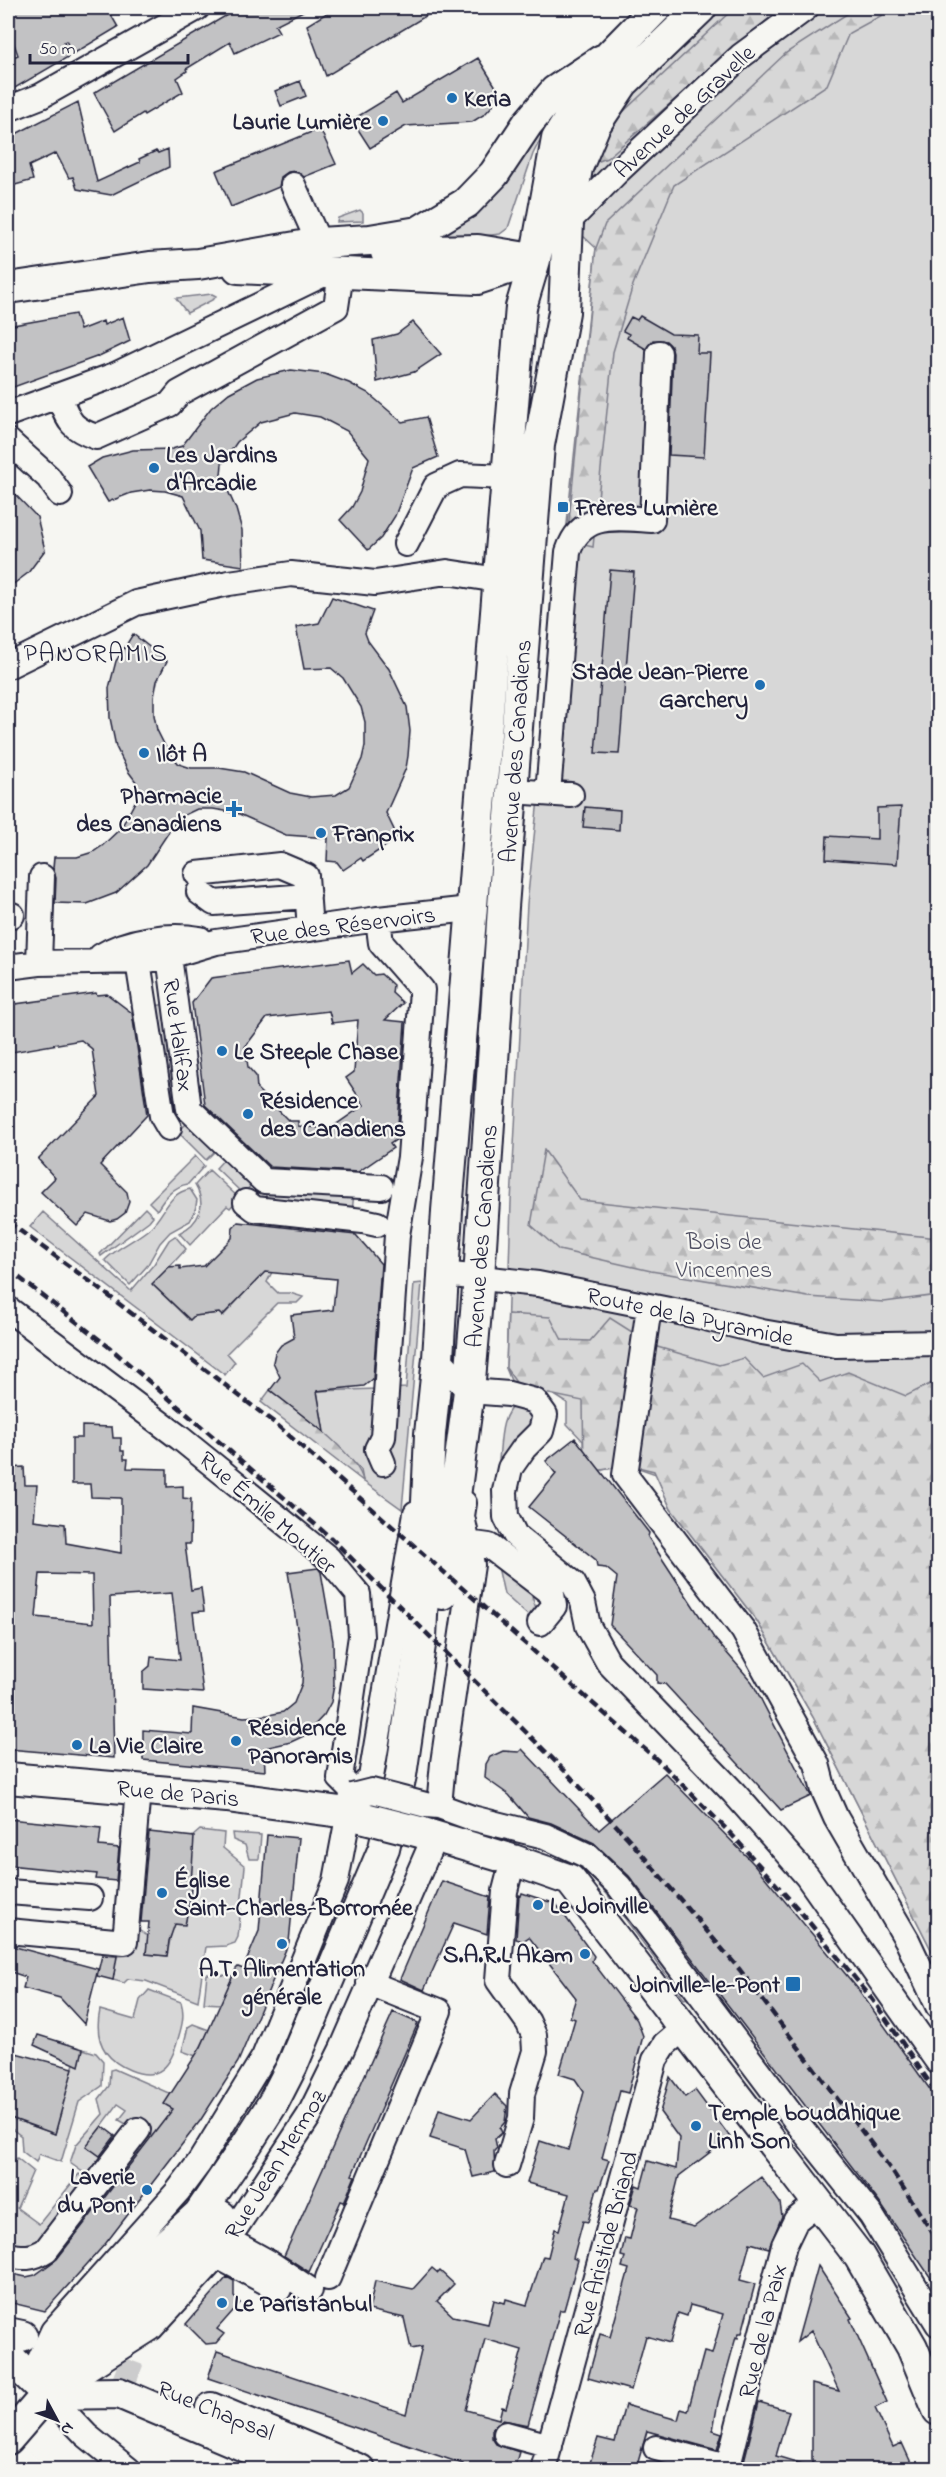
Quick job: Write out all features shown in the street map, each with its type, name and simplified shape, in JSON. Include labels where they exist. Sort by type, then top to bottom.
[{"type":"main road","name":"Avenue des Canadiens","points":[[40,2386],[68,2343],[96,2309],[199,2214],[247,2144],[273,2103],[292,2066],[384,1848],[401,1775],[421,1638],[430,1434],[438,1358],[442,1274],[470,909],[520,307],[535,260],[557,139],[610,55],[656,8]]},
{"type":"main road","name":"Avenue des Canadiens","points":[[40,2386],[128,2317],[203,2239],[259,2160],[309,2076],[394,1872],[422,1778],[459,1533],[474,1391],[479,1277],[530,553],[539,445],[564,312],[568,222],[578,168],[595,125],[623,83],[701,8]]},
{"type":"main road","points":[[264,261],[319,243],[369,240],[418,232],[466,203],[494,174],[528,123],[555,91],[610,55]]},
{"type":"main road","points":[[264,261],[334,273],[477,279],[535,260],[568,222]]},
{"type":"main road","points":[[8,288],[150,267],[198,264],[478,250],[535,260]]},
{"type":"main road","points":[[535,260],[542,316],[539,445]]},
{"type":"main road","name":"Rue de Paris","points":[[8,1778],[355,1809],[430,1820],[513,1860],[570,1880],[859,2256],[912,2347],[939,2410]]},
{"type":"main road","points":[[12,2343],[12,2360],[40,2386],[119,2393],[301,2469]]},
{"type":"main road","name":"Rue Chapsal","points":[[138,2379],[360,2469]]},
{"type":"main road","points":[[16,2429],[40,2386]]},
{"type":"street","points":[[8,109],[40,96],[197,8]]},
{"type":"street","name":"Avenue de Gravelle","points":[[568,222],[616,173],[741,56],[806,8]]},
{"type":"street","points":[[293,185],[319,243]]},
{"type":"street","points":[[248,310],[257,293],[264,261]]},
{"type":"street","points":[[8,414],[115,375],[248,310],[334,273],[336,308],[179,393],[170,404],[96,437],[80,431],[69,422],[59,397]]},
{"type":"street","points":[[512,791],[559,794],[567,559],[571,542],[582,527],[596,520],[622,518],[652,520],[659,353]]},
{"type":"street","points":[[8,441],[48,477],[60,494]]},
{"type":"street","points":[[406,544],[436,486],[460,475],[507,477]]},
{"type":"street","points":[[530,553],[567,559]]},
{"type":"street","points":[[8,666],[136,603],[229,583],[291,574],[375,583],[447,572],[498,580]]},
{"type":"street","points":[[308,896],[214,903],[198,883],[280,865],[306,876],[308,896],[310,929]]},
{"type":"street","points":[[39,963],[42,877]]},
{"type":"street","name":"Rue des Réservoirs","points":[[8,967],[39,963],[138,961],[169,956],[216,942],[378,919],[470,909]]},
{"type":"street","points":[[378,919],[381,943],[422,990],[410,1157],[376,1212],[387,1230],[385,1406],[383,1437],[377,1449],[383,1463]]},
{"type":"street","name":"Rue des Réservoirs","points":[[91,962],[114,948],[146,940],[190,938],[216,942]]},
{"type":"street","name":"Rue Halifax","points":[[169,956],[189,1109],[264,1181],[392,1188]]},
{"type":"street","name":"Rue Halifax","points":[[138,961],[162,1116],[169,1128]]},
{"type":"street","points":[[246,1202],[255,1209],[363,1221],[387,1230]]},
{"type":"street","name":"Route de la Pyramide","points":[[442,1274],[538,1284],[762,1332],[836,1345],[939,1343]]},
{"type":"street","points":[[649,1307],[625,1475],[743,1630],[817,1764],[824,1791],[836,1818],[907,1940],[939,2006]]},
{"type":"street","name":"Rue Émile Moutier","points":[[8,1310],[180,1438],[328,1558],[358,1594],[361,1636],[340,1778],[351,1789],[355,1809]]},
{"type":"street","points":[[438,1358],[474,1391],[509,1394],[535,1401],[545,1414],[542,1431],[524,1448],[510,1468],[505,1491],[506,1517],[515,1535],[573,1583],[583,1602],[588,1626],[608,1662],[734,1792],[807,1876],[939,2062]]},
{"type":"street","points":[[129,2469],[86,2435],[40,2386],[53,2331],[178,2191],[199,2163],[264,2057],[336,1881],[355,1809],[371,1777],[430,1434]]},
{"type":"street","points":[[459,1533],[489,1546],[552,1594],[554,1606],[540,1623]]},
{"type":"street","name":"Rue Jean Mermoz","points":[[40,2386],[151,2328],[222,2248],[309,2116],[342,2049],[430,1820],[443,1763],[472,1565],[459,1533]]},
{"type":"street","points":[[8,1931],[125,1942],[138,1789]]},
{"type":"street","points":[[430,1820],[472,1818],[545,1836],[588,1856],[619,1886],[802,2129],[871,2215],[939,2324]]},
{"type":"street","points":[[507,2165],[521,2118],[522,2094],[535,2051],[534,2035],[528,2022],[498,1980],[505,1891],[513,1860]]},
{"type":"street","points":[[8,1892],[90,1898]]},
{"type":"street","points":[[222,2248],[268,2262],[319,2284],[439,2011],[369,1983]]},
{"type":"street","name":"Rue Aristide Briand","points":[[543,2469],[655,2060],[665,2044],[683,2029]]},
{"type":"street","points":[[8,2255],[24,2259],[35,2257],[46,2250],[138,2130]]},
{"type":"street","name":"Rue de la Paix","points":[[727,2468],[784,2245],[796,2220],[818,2204]]},
{"type":"street","points":[[222,2248],[279,2289]]},
{"type":"street","points":[[912,2347],[939,2333]]},
{"type":"street","points":[[506,2434],[550,2446]]},
{"type":"street","points":[[656,2448],[727,2468]]},
{"type":"green space","name":"Bois de Vincennes","points":[[701,8],[938,8],[938,1963],[813,1717],[757,1621],[671,1509],[656,1474],[630,1465],[584,1473],[583,1441],[567,1424],[567,1403],[553,1394],[512,1383],[506,1368],[511,1202],[527,904],[596,248],[568,222],[595,125]]},
{"type":"green space","points":[[734,8],[781,8],[607,158],[599,161],[593,154],[606,128]]},
{"type":"green space","points":[[856,8],[895,8],[849,33],[827,85],[674,185],[633,285],[613,352],[593,547],[567,541],[596,248],[605,224],[786,53]]},
{"type":"green space","points":[[558,104],[533,154],[508,228],[500,234],[424,243]]},
{"type":"green space","points":[[360,210],[363,213],[363,221],[337,222],[338,218]]},
{"type":"green space","points":[[212,294],[216,296],[214,299],[187,313],[176,298]]},
{"type":"green space","points":[[169,1004],[184,1110],[168,1113],[153,1006]]},
{"type":"green space","points":[[190,1120],[218,1148],[206,1160],[178,1132]]},
{"type":"green space","points":[[544,1150],[580,1200],[938,1238],[938,1295],[884,1302],[808,1297],[651,1271],[559,1250],[531,1225]]},
{"type":"green space","points":[[195,1156],[204,1166],[188,1184],[178,1187],[169,1194],[157,1210],[149,1202]]},
{"type":"green space","points":[[227,1156],[254,1182],[243,1194],[216,1168]]},
{"type":"green space","points":[[209,1170],[239,1198],[230,1208],[227,1206],[190,1245],[179,1233],[192,1224],[199,1213],[201,1200],[195,1185]]},
{"type":"green space","points":[[267,1185],[354,1193],[352,1212],[265,1204]]},
{"type":"green space","points":[[190,1189],[197,1200],[190,1221],[170,1232],[160,1243],[147,1266],[130,1285],[105,1260],[146,1232],[172,1199]]},
{"type":"green space","points":[[145,1208],[153,1216],[149,1221],[101,1256],[100,1254]]},
{"type":"green space","points":[[43,1212],[131,1291],[154,1264],[169,1240],[175,1236],[186,1249],[153,1285],[189,1320],[194,1316],[219,1313],[223,1316],[250,1287],[263,1268],[272,1272],[267,1282],[278,1293],[290,1293],[303,1297],[297,1303],[277,1303],[227,1353],[235,1362],[225,1375],[30,1227]]},
{"type":"green space","points":[[422,1283],[402,1509],[363,1481],[361,1470],[320,1429],[323,1427],[317,1391],[406,1388],[414,1284]]},
{"type":"green space","points":[[508,1314],[550,1317],[562,1340],[590,1341],[610,1318],[654,1346],[719,1365],[744,1358],[763,1378],[802,1364],[820,1382],[848,1372],[906,1396],[938,1380],[938,1963],[813,1717],[757,1621],[671,1509],[654,1471],[630,1465],[584,1473],[583,1401],[520,1388],[506,1368]]},
{"type":"green space","points":[[270,1390],[337,1445],[359,1470],[363,1481],[261,1402]]},
{"type":"green space","points":[[517,1403],[526,1407],[531,1415],[529,1425],[505,1460],[499,1460],[504,1421],[511,1408]]},
{"type":"green space","points":[[498,1567],[531,1594],[537,1611],[533,1620],[504,1594]]},
{"type":"green space","points":[[200,1830],[224,1833],[223,1848],[245,1866],[238,1937],[235,1943],[206,1947],[198,2001],[146,1981],[128,1979],[124,1983],[113,1980],[117,1956],[130,1955],[133,1926],[146,1935],[152,1934],[148,1937],[146,1954],[167,1956],[172,1928],[175,1924],[181,1925],[186,1921],[193,1836]]},
{"type":"green space","points":[[232,1833],[261,1835],[259,1859],[249,1859],[245,1845],[233,1840]]},
{"type":"green space","points":[[501,1836],[554,1849],[598,1876],[689,1998],[684,1999],[607,1894],[584,1870],[558,1855]]},
{"type":"green space","points":[[207,1974],[233,1976],[221,2004],[204,2003]]},
{"type":"green space","points":[[149,1990],[181,2002],[183,2016],[172,2057],[162,2069],[149,2074],[130,2070],[107,2054],[100,2038],[98,2020],[100,2010],[135,2020],[140,2000]]},
{"type":"green space","points":[[193,2024],[209,2030],[196,2056],[182,2051],[188,2027]]},
{"type":"green space","points":[[83,2049],[96,2053],[103,2061],[102,2086],[79,2102],[61,2162],[39,2154],[36,2162],[22,2151],[21,2136],[8,2126],[8,2117],[55,2134],[74,2063],[79,2065]]},
{"type":"green space","points":[[114,2069],[171,2094],[173,2109],[151,2138],[119,2120],[127,2110],[118,2104],[87,2146],[101,2157],[116,2137],[122,2143],[94,2180],[70,2163],[76,2145],[103,2114],[99,2099],[109,2086],[110,2070]]},
{"type":"green space","points":[[17,2158],[33,2171],[17,2208],[39,2224],[79,2174],[91,2183],[46,2242],[8,2250],[8,2167]]},
{"type":"pier","points":[[8,2436],[41,2462],[34,2469],[8,2469]]},
{"type":"building","points":[[8,8],[107,8],[118,27],[73,54],[66,41],[64,42],[68,57],[8,92],[8,59],[18,55],[8,27]]},
{"type":"building","points":[[239,8],[309,8],[275,25],[279,32],[235,53],[230,42],[186,69],[187,71],[177,78],[183,92],[115,131],[94,93]]},
{"type":"building","points":[[335,8],[439,8],[326,76],[307,25]]},
{"type":"building","name":"Keria","points":[[478,58],[496,87],[493,105],[485,114],[472,122],[406,126],[370,148],[352,120],[396,93],[402,103]]},
{"type":"building","points":[[300,81],[306,96],[281,106],[275,91]]},
{"type":"building","points":[[78,102],[97,182],[140,162],[139,159],[156,151],[158,153],[168,149],[169,167],[111,195],[77,189],[73,177],[69,178],[56,153],[29,166],[33,180],[8,187],[8,138]]},
{"type":"building","points":[[314,131],[321,131],[336,164],[304,177],[295,171],[288,172],[281,177],[279,187],[231,207],[216,171]]},
{"type":"building","points":[[75,314],[80,330],[103,321],[104,325],[123,317],[130,341],[99,356],[8,389],[8,326]]},
{"type":"building","points":[[640,316],[671,334],[698,335],[697,353],[710,353],[704,457],[669,455],[673,353],[666,341],[653,340],[646,349],[627,338],[629,334],[623,331],[631,317],[637,320]]},
{"type":"building","points":[[413,322],[441,354],[414,372],[377,382],[373,340],[397,334]]},
{"type":"building","name":"Les Jardins d'Arcadie","points":[[291,370],[325,374],[349,383],[368,393],[402,422],[426,417],[438,457],[413,468],[395,516],[381,538],[368,550],[340,520],[352,507],[360,492],[369,458],[347,431],[320,417],[295,413],[261,422],[237,442],[222,464],[221,475],[236,509],[242,530],[243,566],[202,560],[200,531],[183,496],[150,490],[131,493],[108,502],[87,467],[102,458],[133,450],[172,449],[182,446],[211,408],[229,393],[257,378]]},
{"type":"building","points":[[8,487],[37,517],[45,550],[28,573],[8,588]]},
{"type":"building","points":[[610,570],[634,572],[619,754],[595,753]]},
{"type":"building","name":"Ilôt A","points":[[332,597],[373,611],[365,633],[368,641],[389,669],[407,707],[410,731],[406,768],[386,813],[398,838],[363,861],[361,858],[343,870],[337,862],[327,861],[328,838],[286,835],[237,813],[197,809],[178,818],[147,865],[116,893],[87,904],[55,903],[54,857],[77,857],[93,852],[102,846],[121,828],[137,798],[139,791],[137,783],[116,747],[110,718],[109,688],[116,661],[133,634],[167,661],[157,681],[154,715],[157,730],[167,750],[179,764],[191,768],[219,768],[244,772],[290,793],[311,797],[336,795],[349,787],[362,759],[365,746],[365,722],[361,707],[343,678],[331,668],[304,669],[296,627],[319,623]]},
{"type":"building","points":[[585,807],[620,810],[619,830],[583,827]]},
{"type":"building","points":[[901,807],[897,864],[826,859],[827,836],[877,839],[877,808]]},
{"type":"building","points":[[349,960],[352,973],[363,964],[374,975],[381,974],[393,985],[392,993],[403,1003],[385,1020],[405,1022],[397,1139],[390,1144],[393,1148],[358,1172],[270,1167],[205,1105],[192,1003],[211,978]],"holes":[[[329,1011],[332,1023],[358,1020],[354,1072],[346,1078],[364,1105],[334,1126],[334,1129],[298,1126],[298,1121],[289,1121],[257,1089],[256,1076],[248,1067],[245,1047],[267,1018]]]},
{"type":"building","points":[[96,993],[97,995],[107,994],[132,1013],[147,1115],[100,1165],[127,1192],[129,1202],[125,1213],[110,1221],[88,1214],[77,1226],[41,1192],[55,1178],[38,1159],[99,1096],[92,1049],[81,1040],[12,1052],[11,1049],[8,1050],[8,1005]]},
{"type":"building","points":[[238,1222],[356,1235],[381,1264],[373,1379],[364,1386],[317,1391],[324,1432],[270,1390],[280,1377],[273,1362],[275,1353],[281,1345],[294,1338],[291,1315],[333,1310],[336,1279],[265,1272],[222,1316],[219,1313],[194,1316],[190,1320],[152,1284],[169,1267],[180,1266],[180,1269],[204,1266],[232,1238],[233,1227]]},
{"type":"building","points":[[82,1426],[112,1427],[113,1438],[121,1438],[121,1451],[124,1451],[124,1459],[128,1459],[127,1468],[167,1469],[167,1487],[183,1486],[183,1498],[191,1499],[190,1544],[185,1544],[191,1590],[201,1588],[204,1611],[193,1612],[203,1693],[143,1689],[143,1672],[150,1666],[151,1657],[180,1660],[172,1593],[110,1597],[114,1758],[8,1749],[8,1468],[24,1467],[25,1485],[37,1485],[34,1520],[65,1524],[66,1543],[121,1553],[121,1498],[91,1497],[90,1484],[72,1484],[72,1438],[82,1438]],"holes":[[[40,1574],[92,1575],[93,1623],[36,1617]]]},
{"type":"building","points":[[575,1438],[649,1533],[648,1537],[714,1638],[752,1682],[811,1796],[781,1810],[665,1684],[657,1683],[657,1675],[610,1625],[617,1577],[606,1568],[597,1567],[596,1560],[529,1507],[556,1474],[546,1461]]},
{"type":"building","points":[[318,1568],[321,1572],[333,1641],[334,1685],[331,1702],[324,1715],[304,1736],[291,1742],[264,1748],[265,1771],[143,1760],[143,1730],[192,1734],[193,1708],[244,1717],[283,1712],[294,1703],[302,1683],[303,1665],[288,1572]]},
{"type":"building","points":[[522,1749],[599,1830],[665,1773],[753,1863],[858,1989],[939,2102],[939,2290],[882,2206],[629,1876],[594,1843],[551,1823],[528,1817],[509,1795],[485,1778],[486,1764],[490,1757],[503,1751],[519,1752]]},
{"type":"building","points":[[8,1819],[101,1828],[99,1846],[119,1848],[116,1881],[96,1879],[97,1874],[8,1865]]},
{"type":"building","name":"Église Saint-Charles-Borromée","points":[[149,1832],[194,1837],[190,1900],[185,1925],[175,1924],[167,1956],[146,1954],[149,1922],[141,1922]]},
{"type":"building","points":[[267,1835],[299,1838],[289,1942],[238,2062],[200,2121],[106,2243],[45,2311],[8,2302],[8,2273],[26,2277],[35,2275],[57,2259],[173,2109],[164,2104],[201,2047],[236,1969],[238,1967],[243,1969],[259,1931]]},
{"type":"building","points":[[442,1881],[490,1897],[487,1934],[454,1923],[424,1990],[400,1979]]},
{"type":"building","points":[[522,1893],[556,1904],[594,1956],[592,1961],[637,2020],[643,2036],[628,2093],[620,2091],[602,2158],[609,2160],[599,2189],[597,2189],[588,2222],[583,2221],[573,2258],[578,2260],[564,2310],[560,2310],[528,2425],[503,2420],[492,2430],[492,2438],[496,2444],[519,2452],[514,2469],[461,2469],[463,2464],[208,2378],[217,2351],[406,2414],[422,2347],[411,2349],[404,2318],[369,2310],[375,2281],[413,2289],[432,2268],[438,2273],[440,2271],[454,2284],[437,2301],[453,2316],[488,2324],[494,2300],[505,2303],[506,2299],[527,2305],[543,2256],[548,2257],[555,2229],[559,2230],[569,2194],[527,2183],[540,2141],[568,2150],[584,2092],[575,2079],[559,2074],[575,2019],[570,2017],[576,1998],[529,1937],[523,1941],[516,1939],[519,1895],[521,1896]],"holes":[[[485,2339],[522,2350],[506,2408],[502,2407],[499,2419],[466,2410]]]},
{"type":"building","points":[[8,1945],[98,1969],[84,2024],[60,1998],[23,1988],[26,1977],[8,1971]]},
{"type":"building","points":[[102,1955],[117,1956],[113,1980],[97,1976]]},
{"type":"building","points":[[393,2012],[418,2023],[352,2175],[355,2176],[348,2193],[344,2202],[341,2201],[309,2272],[284,2256]]},
{"type":"building","points":[[38,2035],[83,2049],[79,2066],[34,2045]]},
{"type":"building","points":[[8,2051],[73,2068],[55,2134],[8,2117]]},
{"type":"building","points":[[670,2077],[685,2097],[695,2090],[730,2137],[679,2176],[668,2220],[694,2227],[761,2177],[780,2203],[782,2216],[769,2248],[750,2243],[740,2280],[755,2284],[742,2333],[739,2333],[738,2338],[736,2337],[718,2402],[713,2430],[722,2433],[717,2450],[647,2431],[636,2469],[588,2469],[598,2438],[615,2442],[625,2405],[678,2420],[681,2409],[688,2411],[704,2352],[712,2354],[723,2314],[690,2305],[687,2316],[678,2313],[670,2343],[646,2336],[631,2390],[588,2378],[600,2334],[610,2337],[629,2269],[622,2267],[625,2257],[621,2256],[625,2238],[630,2239],[638,2207],[630,2205],[636,2185],[641,2187],[648,2161],[676,2169],[679,2138],[660,2112]]},
{"type":"building","points":[[495,2094],[507,2106],[505,2122],[500,2128],[502,2133],[495,2139],[497,2148],[494,2151],[495,2172],[473,2177],[465,2149],[430,2138],[439,2109],[471,2119]]},
{"type":"building","points":[[102,2126],[115,2136],[100,2156],[86,2146]]},
{"type":"building","points":[[818,2266],[852,2318],[850,2319],[887,2402],[875,2408],[893,2447],[902,2443],[912,2465],[902,2469],[812,2469],[812,2384],[839,2391],[811,2331],[797,2342]]},
{"type":"building","points":[[227,2277],[234,2281],[234,2297],[240,2303],[217,2329],[224,2334],[216,2343],[206,2344],[186,2324]]},
{"type":"building","points":[[759,2402],[789,2411],[776,2456],[806,2465],[805,2469],[742,2469]]},
{"type":"tunnel","points":[[73,2355],[138,2379]]},
{"type":"railway","points":[[8,1222],[88,1280],[276,1424],[664,1766],[733,1836],[799,1910],[873,2000],[938,2095]]},
{"type":"railway","points":[[8,1269],[109,1347],[332,1539],[566,1772],[628,1838],[740,1970],[892,2171],[938,2241]]},
{"type":"place","name":"Keria","points":[[452,98]]},
{"type":"place","name":"Laurie Lumière","points":[[383,121]]},
{"type":"place","name":"Les Jardins d'Arcadie","points":[[154,468]]},
{"type":"place","name":"Frères Lumière","points":[[563,507]]},
{"type":"place","name":"Stade Jean-Pierre Garchery","points":[[760,685]]},
{"type":"place","name":"Ilôt A","points":[[144,753]]},
{"type":"place","name":"Pharmacie des Canadiens","points":[[234,809]]},
{"type":"place","name":"Franprix","points":[[321,833]]},
{"type":"place","name":"Le Steeple Chase","points":[[222,1051]]},
{"type":"place","name":"Résidence des Canadiens","points":[[248,1114]]},
{"type":"place","name":"Résidence Panoramis","points":[[236,1741]]},
{"type":"place","name":"La Vie Claire","points":[[77,1745]]},
{"type":"place","name":"Église Saint-Charles-Borromée","points":[[162,1893]]},
{"type":"place","name":"Le Joinville","points":[[538,1905]]},
{"type":"place","name":"A.T. Alimentation générale","points":[[282,1944]]},
{"type":"place","name":"S.A.R.L Akam","points":[[585,1954]]},
{"type":"place","name":"Joinville-le-Pont","points":[[793,1984]]},
{"type":"place","name":"Temple bouddhique Linh Son","points":[[696,2126]]},
{"type":"place","name":"Laverie du Pont","points":[[147,2190]]},
{"type":"place","name":"Le Paristanbul","points":[[222,2303]]},
{"type":"district","name":"PANORAMIS","points":[[96,652]]}]
